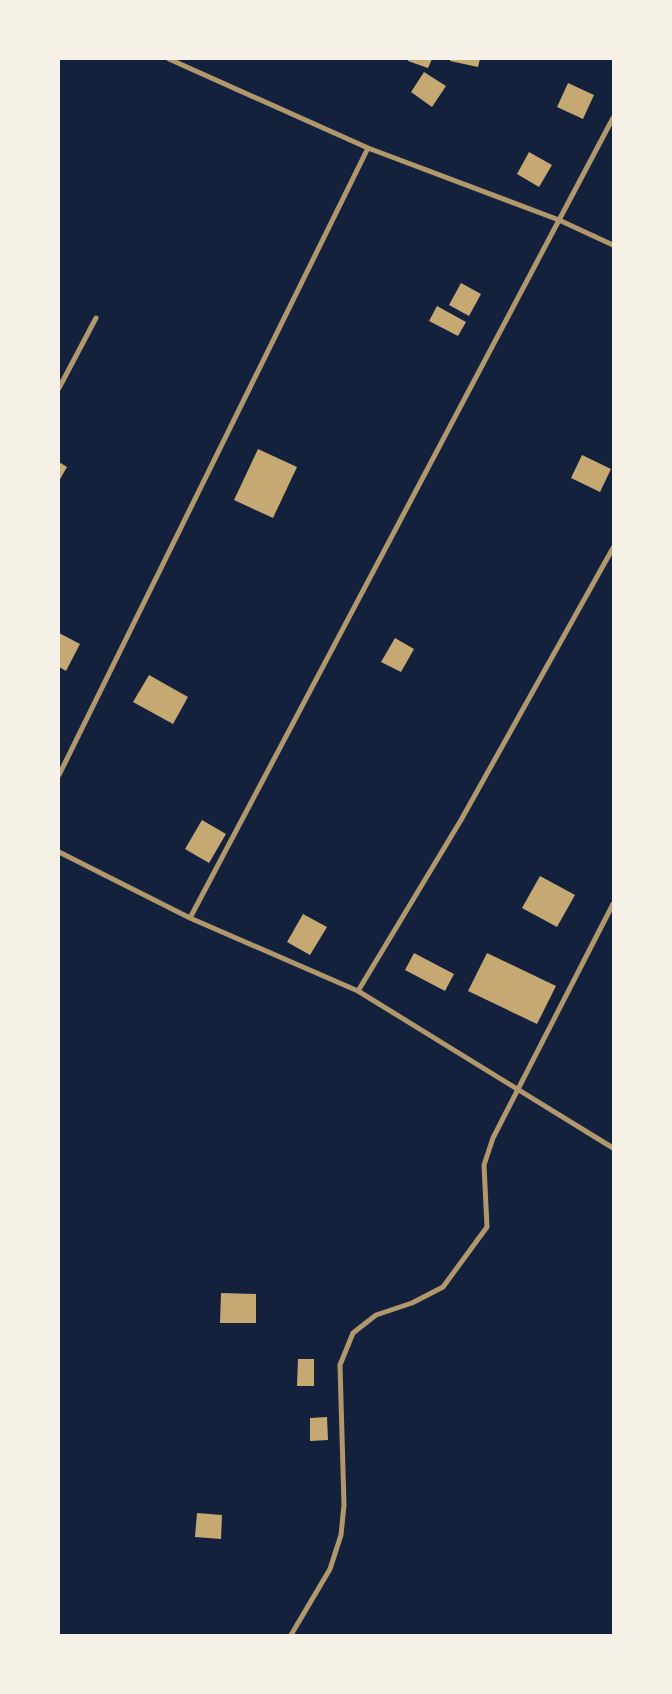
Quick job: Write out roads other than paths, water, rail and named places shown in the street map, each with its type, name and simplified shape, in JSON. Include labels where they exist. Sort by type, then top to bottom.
[{"type":"street","points":[[169,59],[368,148],[559,220],[613,245]]},
{"type":"street","points":[[190,918],[613,118]]},
{"type":"street","points":[[59,775],[368,148]]},
{"type":"street","points":[[59,388],[96,318]]},
{"type":"street","points":[[358,991],[461,820],[613,548]]},
{"type":"street","points":[[59,852],[190,918],[358,991],[613,1148]]},
{"type":"street","points":[[291,1635],[330,1568],[341,1535],[344,1504],[340,1364],[353,1333],[376,1314],[412,1303],[444,1287],[487,1227],[484,1165],[493,1138],[613,904]]}]
